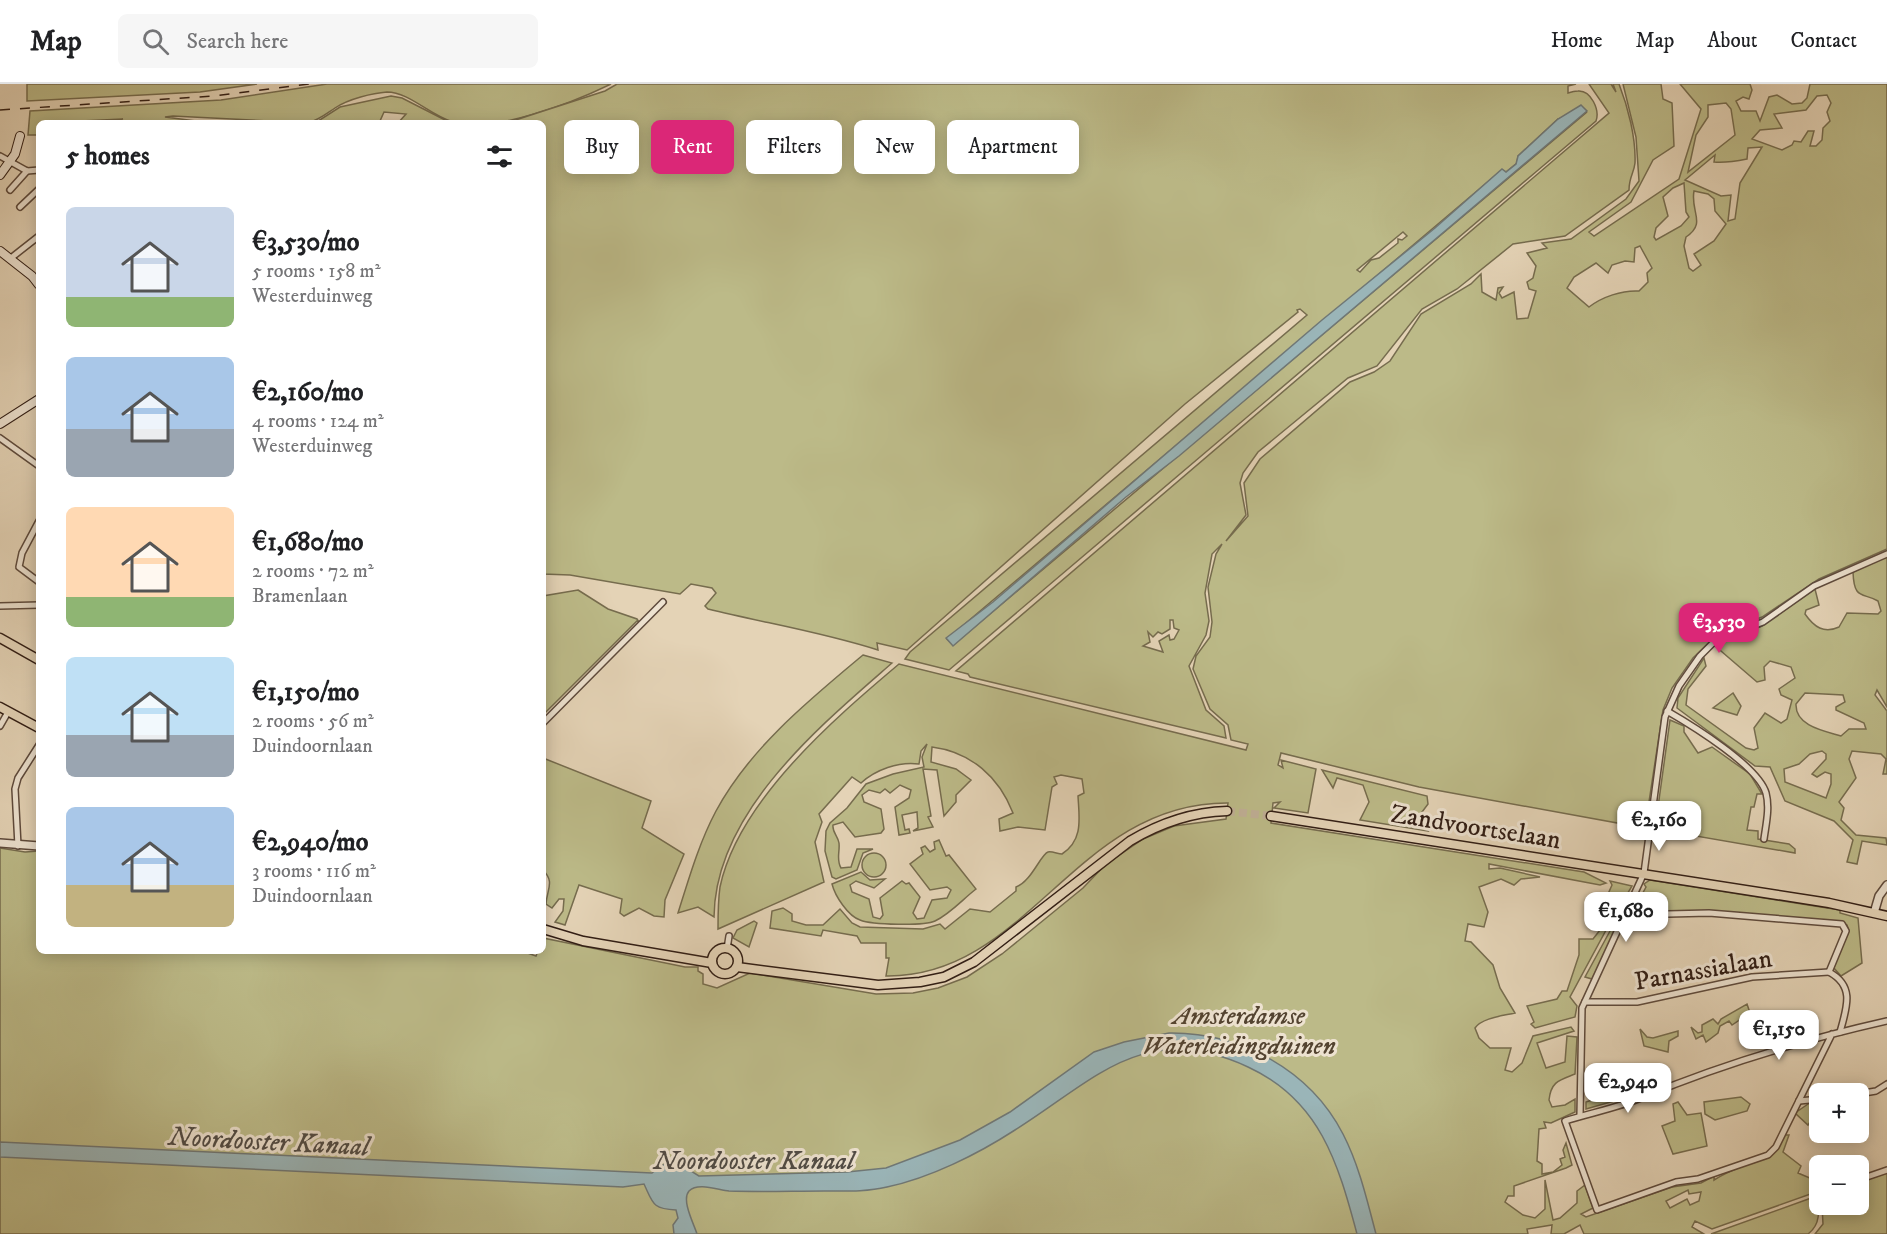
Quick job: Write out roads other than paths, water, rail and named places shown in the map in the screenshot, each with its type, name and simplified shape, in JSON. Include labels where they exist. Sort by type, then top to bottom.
[{"type":"main road","points":[[0,175],[10,162],[20,136]]},
{"type":"main road","points":[[0,251],[11,258],[36,282]]},
{"type":"main road","points":[[0,424],[36,401]]},
{"type":"main road","points":[[0,638],[36,658]]},
{"type":"main road","points":[[4,710],[36,726]]},
{"type":"main road","points":[[737,963],[878,986],[944,977],[974,962],[1130,841],[1156,827],[1185,817],[1227,811]]},
{"type":"main road","name":"Zandvoortselaan","points":[[1271,816],[1644,873],[1887,916]]},
{"type":"main road","points":[[546,931],[583,941],[658,954],[712,959]]},
{"type":"main road","points":[[712,959],[719,950],[727,949],[734,952],[737,963]]},
{"type":"main road","points":[[712,959],[715,969],[722,974],[730,973],[737,963]]},
{"type":"street","points":[[0,156],[27,171],[36,170]]},
{"type":"street","points":[[10,190],[27,171]]},
{"type":"street","points":[[20,207],[36,192]]},
{"type":"street","points":[[11,258],[36,238]]},
{"type":"street","points":[[0,438],[36,464]]},
{"type":"street","points":[[36,527],[22,553],[19,567],[36,580]]},
{"type":"street","points":[[1580,1116],[1581,1020],[1585,1002],[1627,915],[1644,873],[1667,711],[1689,670],[1715,641],[1763,622],[1815,586],[1887,554]]},
{"type":"street","points":[[546,720],[663,602]]},
{"type":"street","points":[[0,606],[36,605]]},
{"type":"street","points":[[0,726],[4,710]]},
{"type":"street","points":[[1667,711],[1749,767],[1762,782],[1768,811],[1764,839]]},
{"type":"street","points":[[18,846],[15,789],[18,778],[36,750]]},
{"type":"street","points":[[0,843],[36,846]]},
{"type":"street","points":[[1874,913],[1879,896],[1887,885]]},
{"type":"street","points":[[1627,915],[1709,913],[1836,923],[1846,927],[1828,972],[1844,983],[1848,995],[1840,1032]]},
{"type":"street","points":[[727,949],[729,936]]},
{"type":"street","name":"Parnassialaan","points":[[1585,1002],[1637,1002],[1752,977],[1828,972]]},
{"type":"street","points":[[1558,1123],[1641,1098],[1652,1092],[1731,1065],[1832,1034],[1887,1021]]},
{"type":"street","points":[[1565,1120],[1597,1210],[1676,1182],[1692,1181],[1767,1155],[1776,1148],[1832,1034]]},
{"type":"street","points":[[1869,1092],[1876,1091],[1887,1084]]},
{"type":"street","points":[[1799,1101],[1809,1100]]},
{"type":"street","points":[[1869,1176],[1887,1170]]},
{"type":"water","points":[[1581,105],[1587,111],[1179,456],[1126,497],[953,646],[946,638],[993,602],[1502,169],[1506,172],[1516,164],[1518,156],[1558,119]]},
{"type":"water","points":[[1169,1033],[1196,1034],[1222,1039],[1247,1048],[1270,1059],[1312,1091],[1329,1111],[1349,1146],[1376,1234],[1357,1234],[1333,1159],[1322,1136],[1293,1097],[1273,1081],[1248,1067],[1211,1054],[1179,1049],[1150,1052],[1123,1061],[1097,1075],[985,1148],[937,1171],[903,1183],[879,1189],[856,1191],[729,1191],[703,1187],[693,1188],[689,1191],[686,1200],[697,1234],[674,1234],[673,1225],[678,1218],[676,1210],[654,1204],[644,1184],[623,1187],[0,1157],[0,1142],[652,1173],[672,1161],[699,1176],[847,1172],[886,1168],[960,1140],[1010,1112],[1094,1052],[1124,1042]]},
{"type":"tunnel","points":[[1227,811],[1271,816]]},
{"type":"railway","points":[[0,110],[213,96],[309,84]]},
{"type":"park label","name":"Amsterdamse Waterleidingduinen","points":[[1239,1030]]},
{"type":"water label","name":"Noordooster Kanaal","points":[[269,1141]]},
{"type":"water label","name":"Noordooster Kanaal","points":[[754,1160]]}]
